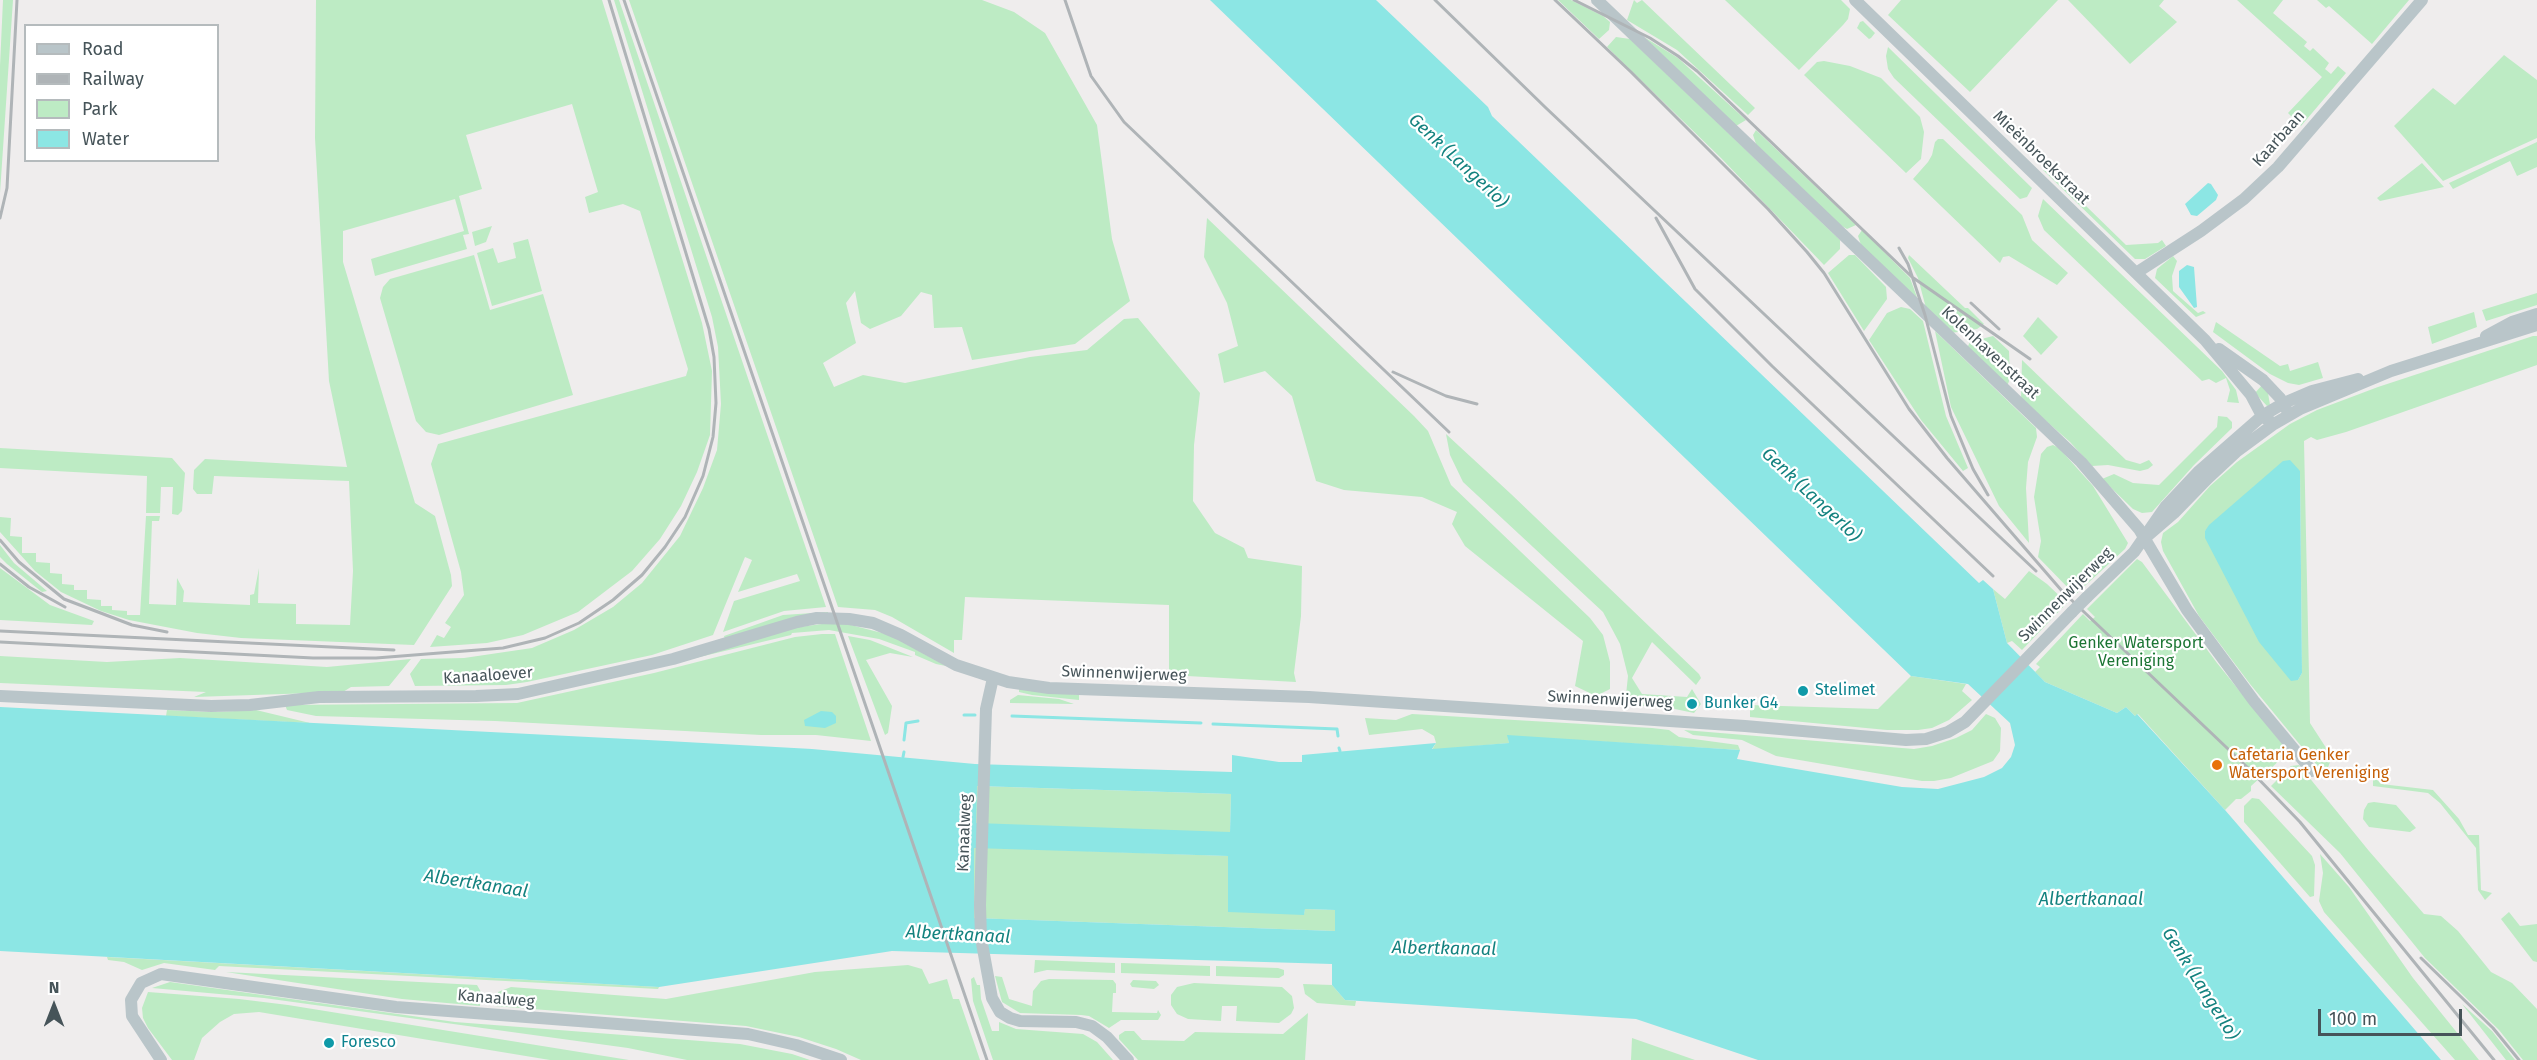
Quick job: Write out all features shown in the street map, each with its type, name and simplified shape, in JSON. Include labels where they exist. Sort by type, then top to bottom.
[{"type":"street","name":"Kolenhavenstraat","points":[[1597,0],[2081,462],[2145,538],[2187,610],[2254,701],[2312,771]]},
{"type":"street","name":"Mieënbroekstraat","points":[[1855,0],[2205,340],[2251,395],[2262,417]]},
{"type":"street","name":"Kaarbaan","points":[[2136,273],[2244,200],[2278,167],[2422,0]]},
{"type":"street","name":"Swinnenwijerweg","points":[[2469,345],[2512,322],[2537,314]]},
{"type":"street","name":"Swinnenwijerweg","points":[[2145,538],[2166,506],[2198,472],[2262,417],[2316,401],[2391,371],[2537,325]]},
{"type":"street","name":"Mieënbroekstraat","points":[[2205,340],[2263,380],[2286,409]]},
{"type":"street","name":"Swinnenwijerweg","points":[[993,678],[1049,688],[1309,697],[1746,726],[1906,740],[1926,739],[1948,732],[1978,709],[2145,538],[2236,452],[2274,424],[2286,409]]},
{"type":"street","points":[[2262,417],[2274,424]]},
{"type":"street","name":"Kanaaloever","points":[[0,696],[211,706],[250,705],[319,697],[518,694],[673,659],[817,618],[849,619],[873,623],[901,635],[939,658],[993,678]]},
{"type":"street","name":"Kanaalweg","points":[[993,678],[986,709],[980,905],[981,938],[989,990],[1000,1012],[1010,1018],[1020,1021],[1076,1022],[1092,1026],[1107,1037],[1128,1060]]},
{"type":"street","name":"Kanaalweg","points":[[161,1060],[132,1016],[131,1000],[141,983],[160,974],[396,1007],[748,1034],[796,1045],[841,1060]]},
{"type":"green space","points":[[3,0],[13,0],[0,193],[0,66]]},
{"type":"green space","points":[[316,0],[602,0],[702,323],[712,371],[710,435],[697,472],[681,506],[660,539],[632,571],[578,612],[523,635],[487,643],[430,647],[437,635],[444,638],[451,627],[445,623],[464,595],[461,572],[431,464],[438,444],[686,376],[688,369],[640,211],[623,204],[589,213],[585,197],[598,192],[572,104],[466,135],[482,189],[459,196],[469,234],[463,235],[467,249],[375,276],[371,259],[464,231],[455,199],[343,231],[343,262],[415,503],[435,516],[451,575],[452,586],[414,645],[241,638],[197,633],[129,620],[101,611],[61,592],[35,571],[0,532],[0,517],[11,518],[10,536],[22,537],[22,553],[36,553],[36,562],[50,563],[50,573],[62,574],[62,584],[74,585],[74,590],[87,590],[87,599],[101,600],[101,606],[112,606],[112,610],[127,611],[127,615],[140,615],[146,516],[160,516],[159,521],[152,521],[149,604],[176,605],[177,578],[184,591],[183,602],[250,605],[250,595],[254,594],[259,568],[258,603],[296,604],[296,624],[350,625],[353,571],[349,481],[214,476],[212,494],[197,494],[193,489],[194,470],[205,459],[347,467],[329,381],[315,138]]},
{"type":"green space","points":[[614,0],[619,0],[826,607],[784,611],[723,632],[734,601],[800,581],[797,574],[738,592],[752,560],[745,557],[713,635],[652,655],[527,682],[506,685],[415,686],[410,674],[421,659],[464,658],[532,648],[574,630],[613,607],[642,583],[680,536],[703,488],[717,450],[721,404],[718,347],[712,317]]},
{"type":"green space","points":[[629,0],[982,0],[1014,12],[1045,33],[1097,125],[1112,239],[1130,301],[1075,344],[972,360],[962,327],[934,328],[932,295],[921,292],[901,316],[870,329],[861,323],[855,291],[846,303],[856,343],[823,363],[834,387],[863,375],[905,383],[1030,357],[1087,350],[1124,319],[1138,318],[1200,393],[1194,445],[1193,501],[1215,533],[1244,548],[1248,558],[1302,566],[1301,616],[1294,673],[1296,682],[1169,675],[1169,605],[965,597],[962,640],[954,640],[954,653],[892,617],[875,610],[838,607]]},
{"type":"green space","points":[[1558,0],[1571,0],[1603,16],[1610,22],[1609,30],[1599,39]]},
{"type":"green space","points":[[1634,0],[1637,3],[1642,0],[1755,108],[1748,115],[1677,50],[1627,20]]},
{"type":"green space","points":[[1725,0],[1841,0],[1850,9],[1848,19],[1843,25],[1799,70]]},
{"type":"green space","points":[[1901,0],[2058,0],[1970,92],[1888,15]]},
{"type":"green space","points":[[2068,0],[2164,0],[2159,6],[2177,22],[2130,64]]},
{"type":"green space","points":[[2237,0],[2283,0],[2273,13],[2307,42],[2304,46],[2310,51],[2313,48],[2329,63],[2325,69],[2331,74],[2338,66],[2346,73],[2301,126],[2288,113],[2322,77]]},
{"type":"green space","points":[[2317,0],[2409,0],[2372,44],[2329,6],[2326,8]]},
{"type":"green space","points":[[1863,21],[1875,33],[1869,39],[1857,28]]},
{"type":"green space","points":[[1616,37],[1630,39],[1840,240],[1840,249],[1824,265],[1721,158],[1607,47]]},
{"type":"green space","points":[[1644,37],[1678,58],[1746,120],[1736,126]]},
{"type":"green space","points":[[1888,47],[2032,188],[2027,197],[2020,199],[1894,78],[1888,69],[1886,56]]},
{"type":"green space","points":[[2504,55],[2537,80],[2537,138],[2443,181],[2394,126],[2433,88],[2455,105]]},
{"type":"green space","points":[[1824,61],[1850,66],[1881,78],[1920,117],[1924,132],[1921,159],[1906,173],[1804,75],[1817,62]]},
{"type":"green space","points":[[1756,130],[1856,225],[1847,229],[1840,225],[1756,144],[1753,135]]},
{"type":"green space","points":[[1938,139],[1943,139],[2022,215],[2032,240],[2068,273],[2057,285],[2009,256],[2003,257],[2000,263],[1913,179],[1928,162]]},
{"type":"green space","points":[[2537,142],[2537,167],[2517,176],[2510,161],[2453,189],[2449,183]]},
{"type":"green space","points":[[2422,163],[2444,187],[2380,201],[2377,198]]},
{"type":"green space","points":[[2045,166],[2126,245],[2158,243],[2162,240],[2166,246],[2145,259],[2135,259],[2043,170]]},
{"type":"green space","points":[[2043,199],[2222,371],[2236,390],[2239,403],[2227,402],[2230,390],[2226,378],[2216,383],[2209,379],[2202,381],[2044,230],[2038,216]]},
{"type":"green space","points":[[1207,218],[1414,416],[1428,431],[1451,485],[1590,618],[1603,635],[1610,662],[1610,689],[1596,696],[1575,686],[1583,641],[1465,546],[1452,524],[1457,512],[1422,497],[1344,490],[1316,481],[1292,396],[1265,371],[1224,383],[1218,354],[1238,346],[1227,303],[1204,257]]},
{"type":"green space","points":[[492,226],[486,242],[475,246],[472,232]]},
{"type":"green space","points":[[1862,230],[1910,278],[1918,300],[1861,245],[1858,236]]},
{"type":"green space","points":[[528,239],[542,291],[492,306],[477,253],[493,248],[498,263],[516,258],[513,243]]},
{"type":"green space","points":[[474,255],[490,310],[543,294],[573,395],[439,435],[426,432],[416,421],[380,298],[383,287],[390,279]]},
{"type":"green space","points":[[1849,255],[1855,255],[1886,287],[1887,299],[1864,331],[1828,273]]},
{"type":"green space","points":[[1909,255],[1984,324],[1977,329],[1951,333],[1926,308],[1918,278],[1908,258]]},
{"type":"green space","points":[[2173,256],[2177,261],[2172,276],[2173,291],[2198,313],[2203,311],[2206,313],[2196,317],[2155,278],[2157,269]]},
{"type":"green space","points":[[2537,293],[2537,305],[2486,321],[2482,310]]},
{"type":"green space","points":[[1901,307],[1910,309],[1923,321],[1946,416],[1968,468],[1963,471],[1921,420],[1869,340],[1887,313]]},
{"type":"green space","points":[[2474,312],[2477,327],[2432,344],[2428,327]]},
{"type":"green space","points":[[2038,317],[2058,337],[2041,355],[2023,336]]},
{"type":"green space","points":[[2216,322],[2280,366],[2288,364],[2290,371],[2318,362],[2323,378],[2299,385],[2288,383],[2270,374],[2213,332]]},
{"type":"green space","points":[[1935,331],[2036,428],[2037,437],[2028,462],[2026,488],[2029,543],[1999,506],[1951,407]]},
{"type":"green space","points":[[1993,336],[2009,351],[2010,379],[2007,386],[1967,348],[1970,342]]},
{"type":"green space","points":[[2537,336],[2537,365],[2346,432],[2317,440],[2311,437],[2304,441],[2310,723],[2332,757],[2327,770],[2320,769],[2250,684],[2199,616],[2163,551],[2161,542],[2163,533],[2178,522],[2210,486],[2237,462],[2290,424],[2317,410],[2378,387]],"holes":[[[2300,471],[2302,673],[2298,680],[2205,531]]]},
{"type":"green space","points":[[2022,360],[2126,460],[2140,464],[2149,460],[2153,465],[2140,471],[2108,465],[2092,466],[2070,442],[2021,399]]},
{"type":"green space","points":[[2263,384],[2268,393],[2270,405],[2267,406],[2255,393]]},
{"type":"green space","points":[[2218,416],[2227,417],[2232,422],[2232,428],[2194,465],[2152,512],[2142,513],[2133,509],[2102,479],[2114,474],[2133,483],[2159,485],[2217,427]]},
{"type":"green space","points":[[1446,434],[1699,674],[1701,678],[1696,685],[1652,642],[1632,678],[1642,694],[1687,697],[1692,689],[1701,704],[1694,713],[1670,708],[1632,705],[1626,695],[1628,676],[1620,644],[1603,612],[1463,482],[1450,455]]},
{"type":"green space","points":[[2053,445],[2059,448],[2093,486],[2128,543],[2125,549],[2075,595],[2038,557],[2041,541],[2034,497],[2041,454],[2047,447]]},
{"type":"green space","points":[[0,448],[172,458],[185,473],[182,511],[178,515],[172,514],[173,487],[161,487],[160,513],[146,513],[147,476],[0,468]]},
{"type":"green space","points":[[0,545],[14,563],[47,591],[42,592],[7,564],[0,557]]},
{"type":"green space","name":"Genker Watersport Vereniging","points":[[2137,559],[2142,562],[2217,663],[2284,746],[2284,756],[2267,772],[2269,775],[2263,779],[2261,777],[2251,786],[2251,791],[2241,799],[2236,799],[2225,810],[2138,714],[2135,716],[2126,707],[2117,713],[2045,682],[2035,672],[2040,667],[2036,664],[2083,614],[2090,621],[2095,617],[2087,609]]},
{"type":"green space","points":[[0,568],[50,605],[94,621],[92,625],[0,620]]},
{"type":"green space","points":[[2029,571],[2067,603],[2022,650],[2012,641],[2007,643],[1993,589],[2005,599]]},
{"type":"green space","points":[[828,612],[828,614],[725,639],[724,636],[783,615]]},
{"type":"green space","points":[[829,623],[847,624],[890,635],[946,666],[936,664],[915,655],[915,652],[879,639],[829,630],[792,633],[683,661],[792,628]]},
{"type":"green space","points":[[835,634],[871,741],[816,735],[761,735],[495,721],[316,716],[287,710],[285,705],[517,703],[654,673],[795,637]]},
{"type":"green space","points":[[848,636],[870,640],[913,657],[890,653],[866,660],[892,706],[888,733],[885,735]]},
{"type":"green space","points":[[0,656],[107,662],[180,658],[327,667],[411,659],[389,686],[351,687],[343,692],[194,697],[206,692],[0,683]]},
{"type":"green space","points":[[1911,676],[1966,684],[1962,691],[1972,700],[1949,720],[1932,728],[1918,730],[1887,730],[1750,717],[1750,705],[1878,709]]},
{"type":"green space","points":[[1019,689],[1079,695],[1079,700],[1032,695],[1019,692]]},
{"type":"green space","points":[[1018,695],[1059,699],[1074,704],[1010,703],[1010,700]]},
{"type":"green space","points":[[167,710],[214,712],[256,710],[310,723],[166,716]]},
{"type":"green space","points":[[1412,714],[1652,728],[1669,730],[1679,737],[1738,745],[1740,750],[1508,736],[1509,743],[1432,750],[1436,743],[1434,736],[1422,729],[1369,735],[1365,718],[1396,720]]},
{"type":"green space","points":[[1986,714],[1995,718],[2001,728],[2000,751],[1993,761],[1951,778],[1934,781],[1922,781],[1776,756],[1742,740],[1693,735],[1684,730],[1914,749],[1956,738],[1972,730]]},
{"type":"green space","points":[[2299,765],[2424,914],[2441,916],[2458,931],[2491,972],[2512,983],[2537,1009],[2537,1060],[2523,1060],[2499,1030],[2425,958],[2340,853],[2271,786],[2291,766]]},
{"type":"green space","points":[[2373,775],[2381,784],[2433,790],[2459,819],[2468,835],[2479,835],[2481,890],[2492,893],[2485,900],[2478,890],[2476,848],[2440,803],[2428,793],[2373,786]]},
{"type":"green space","points":[[976,786],[1231,794],[1230,833],[976,824]]},
{"type":"green space","points":[[2252,798],[2259,799],[2312,856],[2315,865],[2314,896],[2310,897],[2244,822],[2244,806]]},
{"type":"green space","points":[[2368,803],[2396,805],[2416,828],[2410,832],[2369,827],[2363,819],[2364,810]]},
{"type":"green space","points":[[974,847],[1228,856],[1304,914],[1305,909],[1335,910],[1335,931],[973,918]]},
{"type":"green space","points":[[2320,854],[2349,887],[2413,978],[2479,1060],[2455,1060],[2324,912],[2319,901],[2323,873]]},
{"type":"green space","points":[[2509,912],[2520,926],[2537,924],[2537,962],[2533,961],[2501,919]]},
{"type":"green space","points":[[107,957],[659,987],[658,989],[219,966],[215,970],[164,963],[142,970],[124,962],[108,960]]},
{"type":"green space","points":[[1035,960],[1115,963],[1115,973],[1047,970],[1034,973]]},
{"type":"green space","points":[[1121,963],[1210,966],[1210,976],[1121,973]]},
{"type":"green space","points":[[908,965],[922,969],[929,984],[947,979],[953,999],[959,999],[980,1060],[861,1060],[799,1037],[746,1026],[495,1006],[498,992],[511,987],[666,999],[815,972]]},
{"type":"green space","points":[[1216,966],[1278,968],[1284,970],[1284,975],[1279,978],[1216,976]]},
{"type":"green space","points":[[226,972],[477,985],[481,992],[480,1006],[402,999]]},
{"type":"green space","points":[[995,976],[1002,977],[1009,999],[1032,1006],[1033,991],[1041,981],[1049,979],[1113,980],[1116,984],[1116,993],[1113,993],[1112,1012],[1157,1013],[1158,1010],[1161,1015],[1158,1020],[1121,1020],[1109,1028],[1089,1016],[1020,1013],[1002,1002]]},
{"type":"green space","points":[[974,977],[977,985],[980,985],[981,999],[992,1031],[999,1031],[999,1022],[1016,1029],[1083,1034],[1097,1042],[1113,1060],[993,1060],[973,1001],[971,979]]},
{"type":"green space","points":[[1133,980],[1156,981],[1159,985],[1154,989],[1132,987],[1130,984]]},
{"type":"green space","points":[[170,982],[455,1022],[740,1044],[792,1054],[810,1060],[687,1060],[628,1048],[264,998],[152,988]]},
{"type":"green space","points":[[1194,983],[1282,987],[1292,996],[1294,1008],[1291,1014],[1279,1023],[1236,1021],[1237,1006],[1222,1006],[1221,1021],[1188,1019],[1177,1014],[1171,1005],[1171,995],[1177,987]]},
{"type":"green space","points":[[1303,984],[1332,985],[1345,1000],[1356,1001],[1355,1006],[1317,1003],[1305,994]]},
{"type":"green space","points":[[148,992],[288,1005],[629,1060],[550,1060],[259,1012],[234,1014],[220,1022],[202,1038],[194,1060],[172,1060],[143,1018],[142,1008]]},
{"type":"green space","points":[[2462,1004],[2492,1031],[2515,1060],[2506,1060]]},
{"type":"green space","points":[[1308,1013],[1305,1060],[1138,1060],[1119,1039],[1119,1035],[1125,1031],[1134,1031],[1142,1040],[1184,1041],[1195,1032],[1283,1034]]},
{"type":"green space","points":[[1632,1038],[1695,1060],[1631,1060]]},
{"type":"water","name":"Albertkanaal","points":[[1210,0],[1376,0],[1488,107],[1492,116],[1979,583],[1983,580],[1993,589],[2007,643],[2045,682],[2117,713],[2126,707],[2135,716],[2137,714],[2225,810],[2441,1060],[1758,1060],[1636,1019],[1345,1000],[1332,985],[1332,964],[892,951],[659,987],[0,951],[0,707],[812,749],[975,764],[1232,772],[1232,755],[1279,762],[1302,762],[1302,755],[1436,743],[1432,749],[1509,743],[1507,735],[1740,750],[1737,759],[1902,787],[1938,789],[1984,777],[2002,768],[2011,757],[2015,745],[2010,723],[1968,684],[1911,676]],"holes":[[[977,786],[1231,794],[1230,832],[976,823]],[[974,848],[1228,856],[1228,912],[1304,915],[1305,909],[1335,910],[1335,931],[974,918]]]},
{"type":"water","points":[[2208,183],[2218,195],[2216,200],[2197,216],[2191,215],[2185,204]]},
{"type":"water","points":[[2187,265],[2194,267],[2197,307],[2194,308],[2179,287],[2179,271]]},
{"type":"water","points":[[2290,460],[2300,471],[2302,673],[2298,680],[2291,681],[2259,642],[2205,538],[2205,531],[2209,525],[2283,461]]},
{"type":"water","points":[[821,711],[832,712],[836,716],[836,723],[825,728],[805,726],[804,720]]},
{"type":"waterway","points":[[964,715],[975,715]]},
{"type":"waterway","points":[[1012,716],[1201,723]]},
{"type":"waterway","points":[[904,740],[906,723],[918,721]]},
{"type":"waterway","points":[[1213,724],[1337,729],[1338,736]]},
{"type":"waterway","points":[[903,757],[904,752]]},
{"type":"railway","points":[[0,218],[7,188],[17,0]]},
{"type":"railway","points":[[0,642],[313,658],[376,658],[503,648],[545,638],[579,623],[613,600],[642,575],[665,547],[685,517],[703,476],[713,437],[716,403],[714,357],[709,329],[609,0]]},
{"type":"railway","points":[[624,0],[987,1060]]},
{"type":"railway","points":[[1065,0],[1091,76],[1124,122],[1449,432]]},
{"type":"railway","points":[[1435,0],[1546,108],[2036,571]]},
{"type":"railway","points":[[1555,0],[1631,72],[1768,209],[1807,252],[1824,273],[1909,409],[1947,458],[2062,591],[2247,767],[2300,822],[2494,1060]]},
{"type":"railway","points":[[1574,0],[1650,38],[1678,56],[1697,71],[1912,277],[2030,359]]},
{"type":"railway","points":[[1656,218],[1695,289],[1772,366],[1993,576]]},
{"type":"railway","points":[[1899,248],[1908,264],[1925,315],[1951,416],[1973,469],[1988,495]]},
{"type":"railway","points":[[1971,303],[1999,329]]},
{"type":"railway","points":[[1393,372],[1446,396],[1477,404]]},
{"type":"railway","points":[[0,540],[19,562],[64,599],[132,625],[167,632]]},
{"type":"railway","points":[[0,564],[29,587],[65,607]]},
{"type":"railway","points":[[0,631],[394,650]]},
{"type":"railway","points":[[2421,958],[2493,1028],[2519,1060]]},
{"type":"place","name":"Stelimet","points":[[1803,691]]},
{"type":"place","name":"Bunker G4","points":[[1692,704]]},
{"type":"place","name":"Cafetaria Genker Watersport Vereniging","points":[[2217,765]]},
{"type":"place","name":"Foresco","points":[[329,1043]]},
{"type":"water label","name":"Genk (Langerlo)","points":[[1458,161]]},
{"type":"water label","name":"Genk (Langerlo)","points":[[1811,495]]},
{"type":"water label","name":"Genk (Langerlo)","points":[[2200,984]]}]
